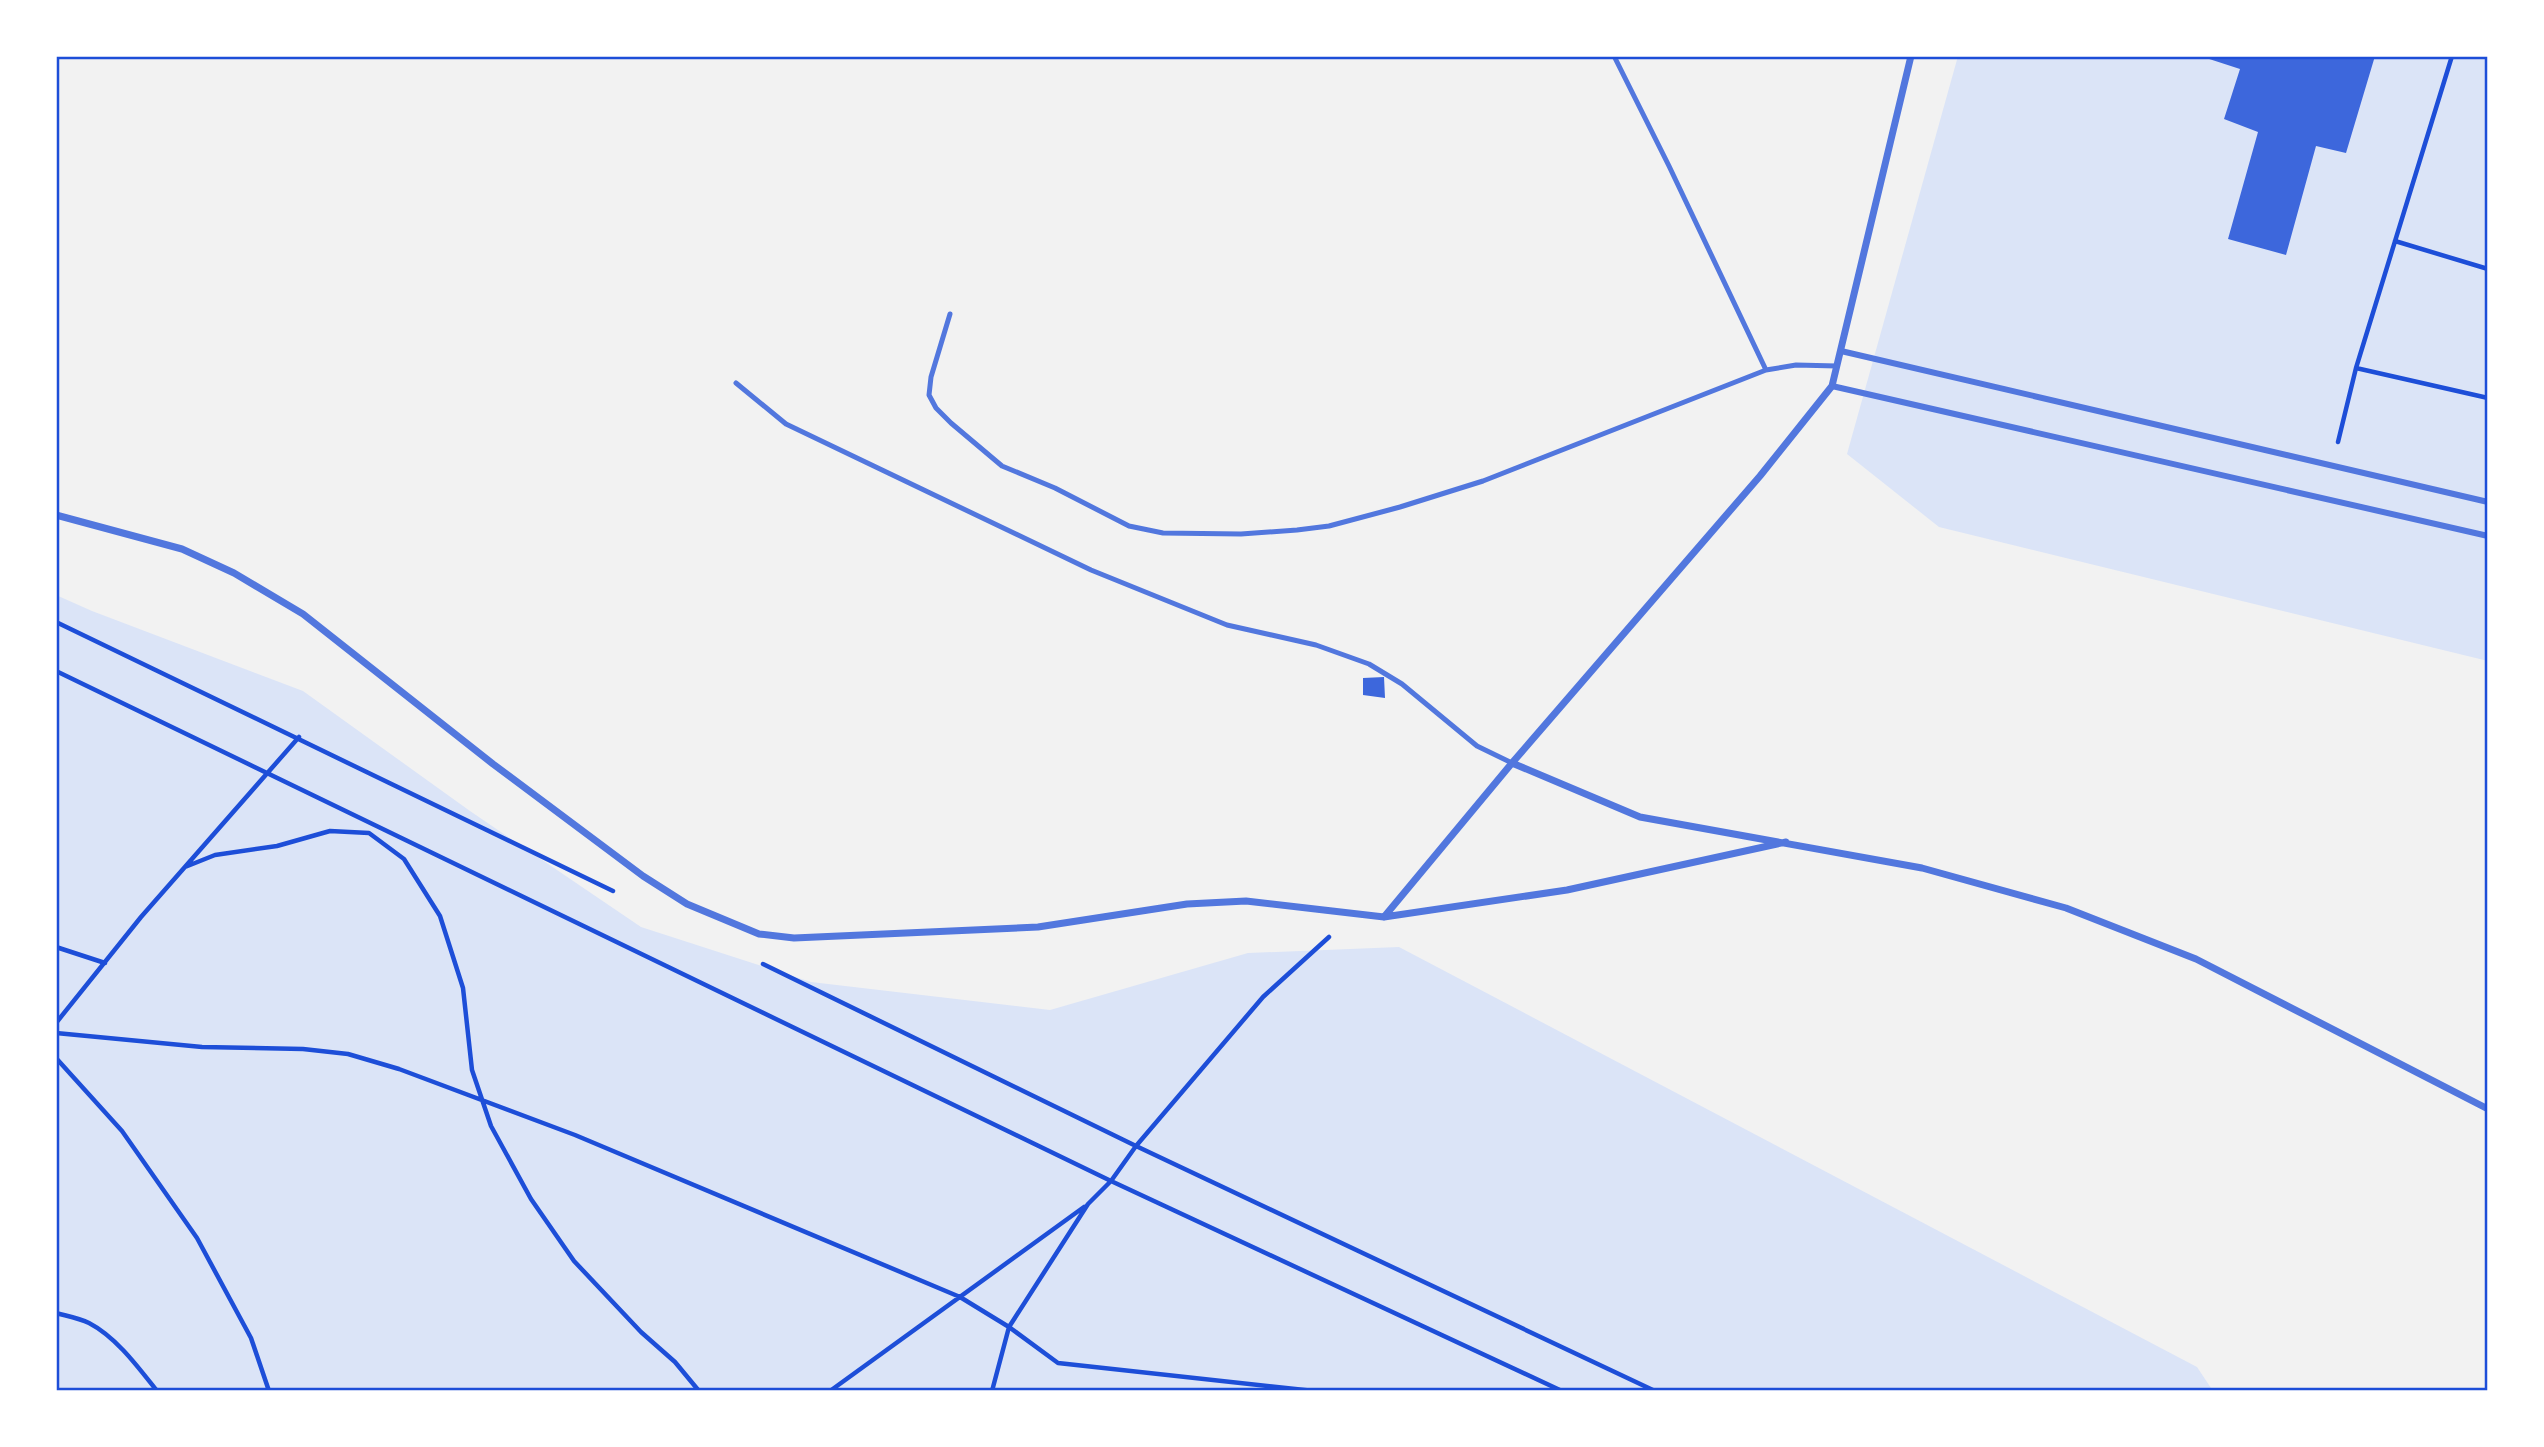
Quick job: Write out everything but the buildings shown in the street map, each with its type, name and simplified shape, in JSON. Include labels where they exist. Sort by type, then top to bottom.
[{"type":"street","points":[[1384,917],[1512,763],[1760,476],[1832,386],[1911,56]]},
{"type":"street","points":[[1842,351],[2488,502]]},
{"type":"street","points":[[1832,386],[2488,536]]},
{"type":"street","points":[[56,515],[182,549],[234,573],[303,614],[493,764],[643,876],[687,904],[759,934],[794,939],[1038,927],[1187,904],[1246,901],[1384,917],[1567,890],[1786,842]]},
{"type":"street","points":[[1512,763],[1640,817],[1922,867],[2066,908],[2196,959],[2488,1109]]},
{"type":"lane","points":[[1614,56],[1766,370]]},
{"type":"lane","points":[[950,314],[929,395],[936,408],[1002,466],[1055,488],[1129,526],[1163,533],[1241,534],[1329,526],[1483,481],[1766,370],[1796,365],[1837,366]]},
{"type":"lane","points":[[736,383],[786,424],[1091,570],[1227,625],[1316,645],[1369,664],[1411,691],[1477,746],[1512,763]]},
{"type":"path","points":[[2333,467],[2356,368],[2452,56]]},
{"type":"path","points":[[2395,241],[2488,269]]},
{"type":"path","points":[[2356,368],[2488,398]]},
{"type":"path","points":[[56,622],[624,896]]},
{"type":"path","points":[[56,671],[1111,1181],[1562,1391]]},
{"type":"path","points":[[56,1023],[185,867],[299,737]]},
{"type":"path","points":[[185,867],[215,855],[277,846],[330,831],[369,833],[404,859],[440,916],[463,988],[472,1070],[491,1126],[531,1199],[574,1261],[641,1332],[675,1362],[699,1391]]},
{"type":"path","points":[[830,1391],[1088,1204],[1111,1181],[1136,1146],[1263,997],[1356,913]]},
{"type":"path","points":[[56,947],[105,963]]},
{"type":"path","points":[[761,963],[1136,1146],[1655,1391]]},
{"type":"path","points":[[56,1033],[202,1046],[303,1049],[348,1054],[399,1069],[575,1135],[960,1297],[1009,1327],[1058,1363],[1314,1391]]},
{"type":"path","points":[[56,1058],[122,1131],[197,1238],[251,1338],[269,1391]]},
{"type":"path","points":[[992,1391],[1009,1327],[1088,1204]]},
{"type":"path","points":[[56,1313],[86,1321],[96,1327],[136,1365],[157,1391]]},
{"type":"shaded area","points":[[1958,56],[2488,56],[2488,661],[1939,527],[1847,454]]},
{"type":"shaded area","points":[[56,595],[303,691],[470,811],[641,927],[811,982],[1050,1010],[1248,953],[1399,947],[2197,1367],[2213,1391],[56,1391]]}]
